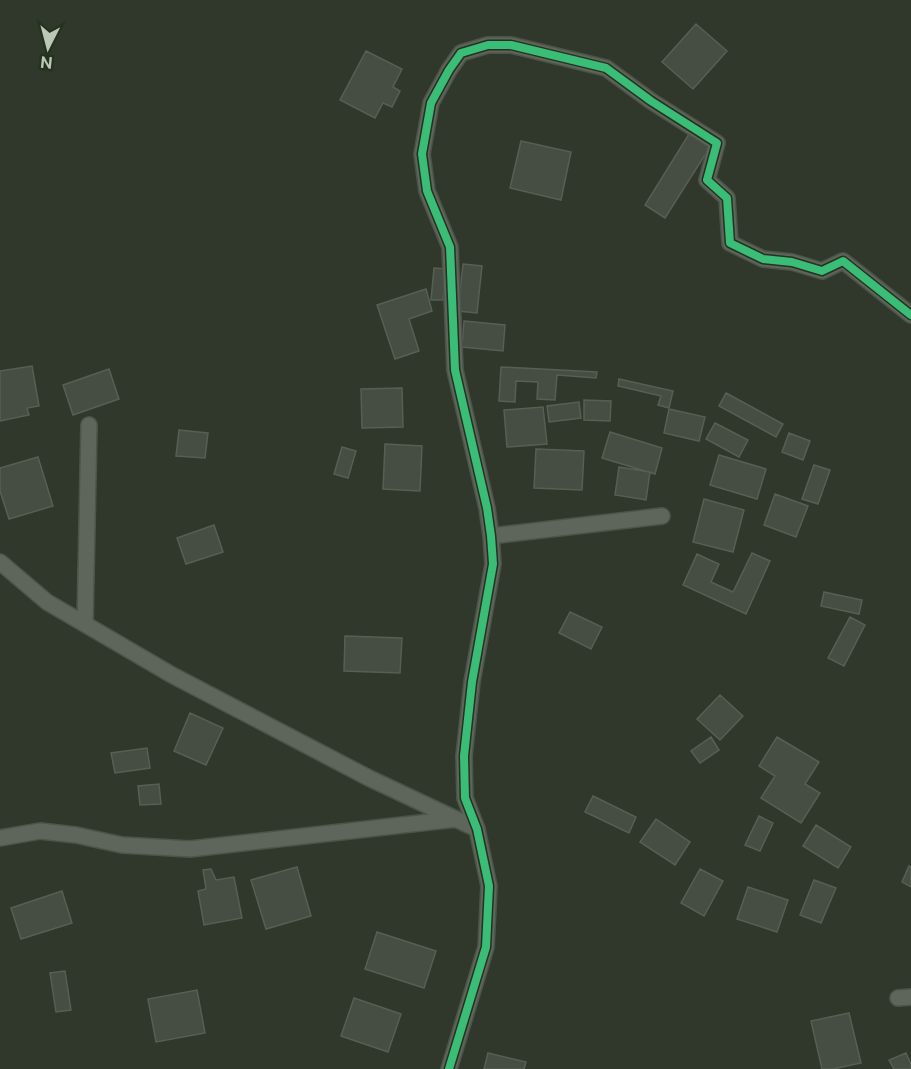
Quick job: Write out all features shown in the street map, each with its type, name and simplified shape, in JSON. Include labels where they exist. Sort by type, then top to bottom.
[{"type":"street","points":[[449,1069],[486,947],[489,886],[477,829],[465,798],[464,756],[472,682],[493,564],[491,536],[455,370],[450,248],[427,191],[422,154],[431,103],[449,70],[461,53],[488,45],[511,45],[606,68],[651,101],[717,143],[706,180],[727,198],[730,243],[763,259],[792,262],[822,270],[843,261],[911,315]]},
{"type":"street","points":[[85,624],[89,425]]},
{"type":"street","points":[[491,536],[662,516]]},
{"type":"street","points":[[0,562],[47,602],[172,675],[369,778],[477,829]]},
{"type":"street","points":[[0,838],[40,831],[76,835],[122,845],[190,849],[456,819]]},
{"type":"building","points":[[696,24],[727,51],[693,89],[662,62]]},
{"type":"building","points":[[366,51],[402,69],[393,87],[400,91],[392,107],[383,103],[375,118],[340,100]]},
{"type":"building","points":[[689,134],[710,147],[665,218],[645,205]]},
{"type":"building","points":[[521,141],[571,152],[561,200],[510,188]]},
{"type":"building","points":[[463,264],[482,266],[477,313],[458,311]]},
{"type":"building","points":[[434,268],[446,269],[443,300],[431,300]]},
{"type":"building","points":[[426,289],[432,311],[409,319],[419,351],[395,359],[377,305]]},
{"type":"building","points":[[464,321],[505,325],[503,351],[462,347]]},
{"type":"building","points":[[32,366],[39,406],[27,408],[29,415],[0,421],[0,371]]},
{"type":"building","points":[[501,367],[597,372],[596,378],[557,375],[555,400],[537,399],[538,382],[516,381],[515,402],[499,401]]},
{"type":"building","points":[[109,369],[119,399],[73,415],[63,385]]},
{"type":"building","points":[[619,379],[673,391],[669,408],[658,405],[661,396],[618,386]]},
{"type":"building","points":[[402,388],[403,427],[362,428],[361,389]]},
{"type":"building","points":[[726,393],[783,424],[776,437],[719,406]]},
{"type":"building","points":[[584,400],[611,401],[610,421],[584,420]]},
{"type":"building","points":[[579,402],[581,418],[549,422],[547,406]]},
{"type":"building","points":[[543,407],[547,444],[507,447],[504,410]]},
{"type":"building","points":[[669,409],[705,417],[699,441],[664,433]]},
{"type":"building","points":[[715,423],[748,440],[739,457],[706,439]]},
{"type":"building","points":[[179,430],[208,433],[205,458],[176,456]]},
{"type":"building","points":[[610,432],[662,448],[655,474],[602,458]]},
{"type":"building","points":[[789,433],[810,441],[803,460],[782,452]]},
{"type":"building","points":[[385,444],[422,446],[420,491],[383,489]]},
{"type":"building","points":[[342,447],[356,451],[348,478],[334,474]]},
{"type":"building","points":[[536,449],[584,451],[582,490],[534,488]]},
{"type":"building","points":[[719,455],[766,469],[757,499],[710,485]]},
{"type":"building","points":[[38,457],[53,506],[9,519],[0,491],[0,468]]},
{"type":"building","points":[[814,465],[830,470],[818,504],[802,499]]},
{"type":"building","points":[[619,467],[650,472],[646,500],[615,495]]},
{"type":"building","points":[[775,494],[808,506],[796,537],[764,525]]},
{"type":"building","points":[[704,499],[744,510],[733,552],[693,542]]},
{"type":"building","points":[[214,525],[223,552],[186,564],[177,538]]},
{"type":"building","points":[[752,553],[770,561],[746,614],[683,585],[697,554],[719,564],[711,582],[733,592]]},
{"type":"building","points":[[824,592],[862,600],[859,614],[821,606]]},
{"type":"building","points":[[570,612],[602,627],[591,649],[559,633]]},
{"type":"building","points":[[850,617],[865,625],[844,666],[828,658]]},
{"type":"building","points":[[345,636],[402,638],[400,673],[344,671]]},
{"type":"building","points":[[720,695],[743,716],[720,740],[697,719]]},
{"type":"building","points":[[190,713],[223,728],[206,765],[174,751]]},
{"type":"building","points":[[711,737],[719,750],[700,763],[691,751]]},
{"type":"building","points":[[777,737],[819,762],[805,784],[820,793],[801,823],[761,798],[775,776],[759,766]]},
{"type":"building","points":[[147,748],[150,768],[115,773],[111,753]]},
{"type":"building","points":[[159,784],[161,804],[140,805],[138,786]]},
{"type":"building","points":[[593,796],[636,817],[629,833],[585,812]]},
{"type":"building","points":[[759,816],[773,823],[760,851],[745,845]]},
{"type":"building","points":[[656,819],[690,842],[675,865],[640,842]]},
{"type":"building","points":[[816,825],[851,847],[838,868],[803,846]]},
{"type":"building","points":[[909,866],[911,867],[911,887],[902,882]]},
{"type":"building","points":[[297,867],[311,916],[266,929],[251,880]]},
{"type":"building","points":[[211,869],[216,880],[234,877],[242,918],[204,925],[198,891],[206,889],[203,870]]},
{"type":"building","points":[[700,869],[723,881],[704,916],[681,903]]},
{"type":"building","points":[[814,880],[836,888],[821,923],[800,915]]},
{"type":"building","points":[[748,887],[788,900],[777,932],[737,919]]},
{"type":"building","points":[[62,891],[72,923],[21,939],[11,908]]},
{"type":"building","points":[[377,932],[436,951],[424,988],[365,969]]},
{"type":"building","points":[[65,971],[71,1010],[56,1012],[50,973]]},
{"type":"building","points":[[197,990],[205,1033],[156,1042],[148,999]]},
{"type":"building","points":[[354,998],[401,1014],[388,1052],[341,1036]]},
{"type":"building","points":[[849,1013],[861,1063],[822,1069],[811,1021]]},
{"type":"building","points":[[488,1053],[526,1062],[524,1069],[484,1069]]},
{"type":"building","points":[[906,1053],[911,1069],[894,1069],[889,1060]]},
{"type":"cycle path","points":[[449,1069],[486,947],[489,886],[477,829],[465,798],[464,756],[472,682],[493,564],[487,508],[455,370],[450,247],[427,191],[422,154],[431,103],[449,70],[461,53],[488,45],[511,45],[606,68],[651,101],[717,143],[707,180],[727,198],[730,243],[763,259],[792,262],[822,271],[843,261],[911,315]]}]
